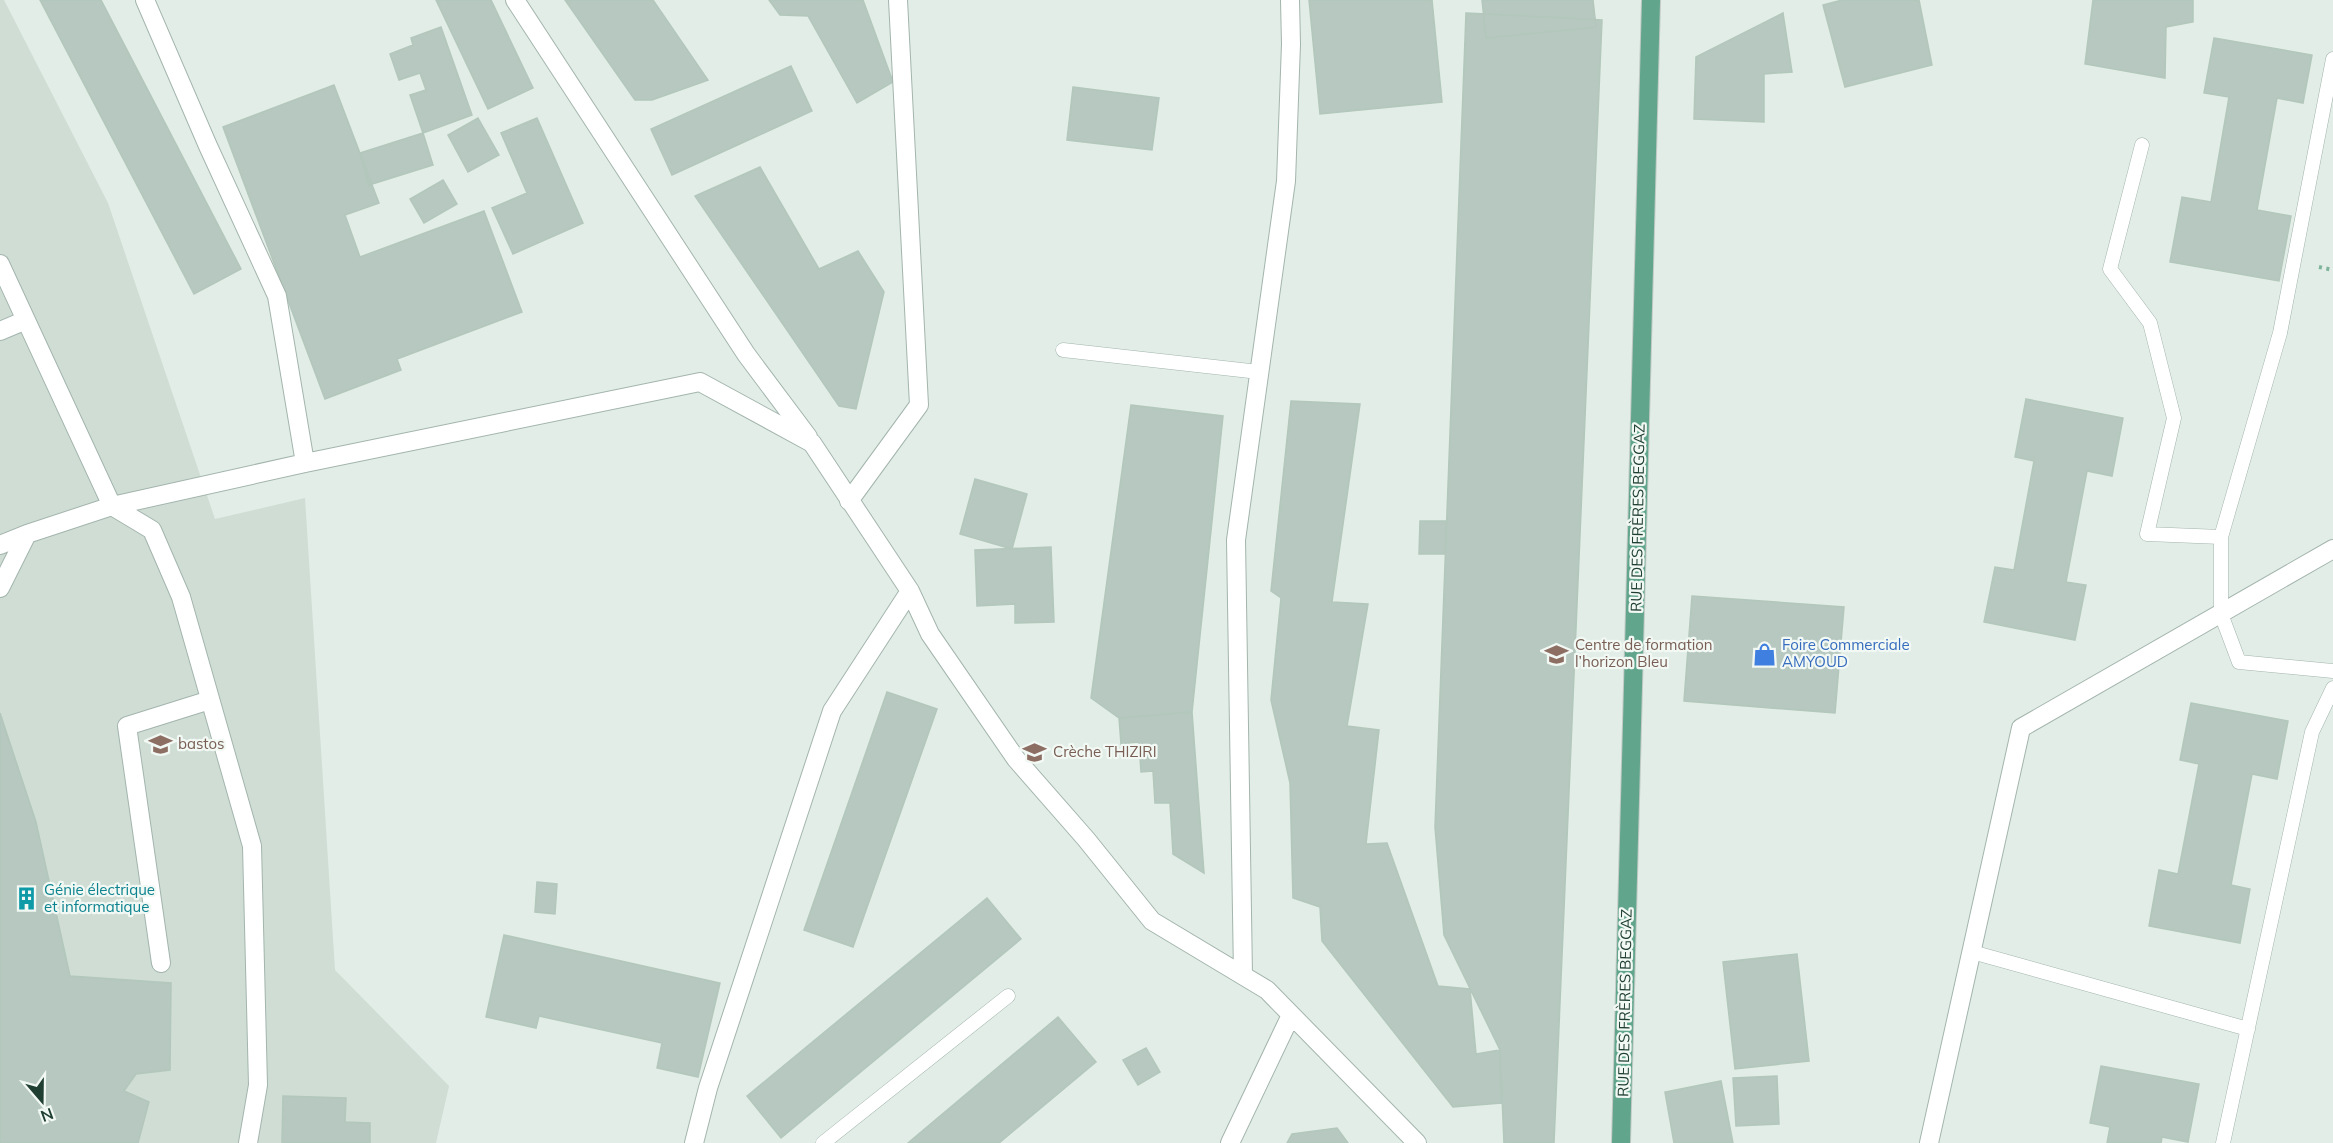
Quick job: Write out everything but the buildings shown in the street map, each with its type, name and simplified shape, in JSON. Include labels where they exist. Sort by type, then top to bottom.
[{"type":"main road","name":"RUE DES FRÈRES BEGGAZ","points":[[1621,1143],[1651,0]]},
{"type":"street","points":[[146,0],[208,146],[277,296],[305,463]]},
{"type":"street","points":[[515,0],[746,354],[812,443],[910,591],[930,634],[1016,759],[1086,839],[1152,921],[1267,990],[1417,1143]]},
{"type":"street","points":[[849,501],[919,405],[898,0]]},
{"type":"street","points":[[1243,975],[1236,540],[1286,181],[1291,44],[1290,0]]},
{"type":"street","points":[[0,264],[112,506],[152,530],[181,597],[252,846],[258,1085],[248,1143]]},
{"type":"street","points":[[0,331],[26,320]]},
{"type":"street","points":[[0,545],[112,506],[305,463],[700,382],[812,443]]},
{"type":"street","points":[[0,588],[27,534]]},
{"type":"street","points":[[1929,1143],[2021,728],[2333,549]]},
{"type":"street","points":[[694,1143],[708,1088],[832,711],[910,591]]},
{"type":"street","points":[[161,963],[127,726],[210,700]]},
{"type":"street","points":[[1230,1143],[1291,1015]]},
{"type":"lane","points":[[2333,59],[2280,333],[2221,537],[2221,614],[2239,662],[2333,670]]},
{"type":"lane","points":[[2142,145],[2110,269],[2150,322],[2174,418],[2147,534],[2221,537]]},
{"type":"lane","points":[[1063,350],[1259,372]]},
{"type":"lane","points":[[2223,1143],[2312,732],[2333,688]]},
{"type":"lane","points":[[1972,952],[2248,1029]]},
{"type":"lane","points":[[823,1143],[1008,996]]},
{"type":"shaded area","name":"bastos","points":[[0,0],[4,0],[108,203],[215,519],[305,498],[335,970],[449,1086],[436,1143],[0,1143]]},
{"type":"place","name":"Centre de formation l’horizon Bleu","points":[[1557,654]]},
{"type":"place","name":"Foire Commerciale AMYOUD","points":[[1764,654]]},
{"type":"place","name":"bastos","points":[[160,744]]},
{"type":"place","name":"Crèche THIZIRI","points":[[1035,752]]},
{"type":"place","name":"Génie électrique et informatique","points":[[26,899]]}]
